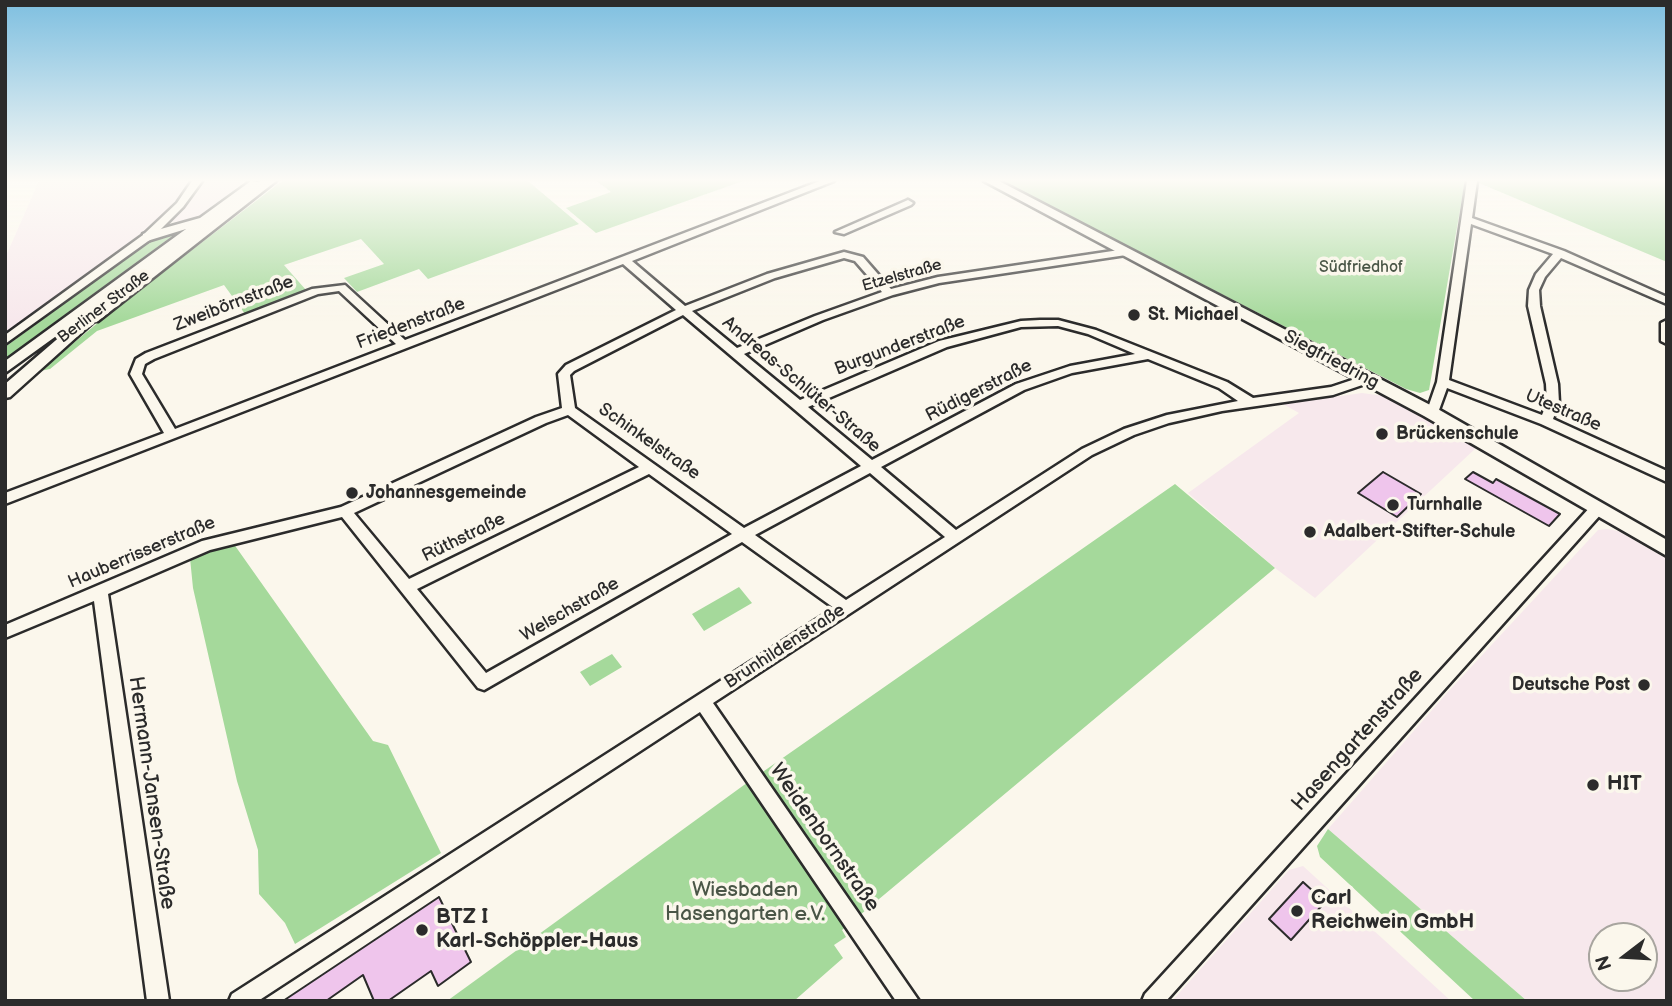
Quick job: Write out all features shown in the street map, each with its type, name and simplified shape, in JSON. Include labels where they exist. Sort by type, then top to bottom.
[{"type":"highway","name":"Berliner Straße","points":[[92,317],[203,228]]},
{"type":"main road","points":[[147,237],[176,228]]},
{"type":"main road","name":"Berliner Straße","points":[[5,368],[195,228]]},
{"type":"main road","name":"Siegfriedring","points":[[1080,228],[1430,412],[1667,550]]},
{"type":"main road","points":[[5,393],[92,317]]},
{"type":"main road","name":"Berliner Straße","points":[[5,381],[92,317]]},
{"type":"street","points":[[5,341],[156,228]]},
{"type":"street","name":"Friedenstraße","points":[[5,499],[707,228]]},
{"type":"street","points":[[840,232],[850,228]]},
{"type":"street","points":[[1430,412],[1443,382],[1465,228]]},
{"type":"street","points":[[1491,228],[1560,253],[1667,301]]},
{"type":"street","name":"Etzelstraße","points":[[735,353],[819,318],[889,293],[939,280],[1126,252]]},
{"type":"street","points":[[1546,421],[1553,404],[1552,384],[1534,306],[1534,290],[1540,276],[1560,253]]},
{"type":"street","points":[[684,310],[771,276],[849,255],[859,259],[889,293]]},
{"type":"street","name":"Andreas-Schlüter-Straße","points":[[624,260],[956,537]]},
{"type":"street","name":"Zweibörnstraße","points":[[172,435],[136,374],[136,367],[150,355],[316,291],[341,287],[404,345]]},
{"type":"street","name":"Schinkelstraße","points":[[684,310],[567,370],[564,378],[569,410],[846,608]]},
{"type":"street","name":"Burgunderstraße","points":[[798,406],[943,344],[1021,324],[1058,323],[1077,326],[1223,385],[1251,403]]},
{"type":"street","points":[[1667,323],[1667,341]]},
{"type":"street","name":"Rüdigerstraße","points":[[871,467],[1043,377],[1149,355]]},
{"type":"street","name":"Brunhildenstraße","points":[[239,1001],[1072,461],[1116,437],[1167,419],[1333,391],[1367,379]]},
{"type":"street","name":"Utestraße","points":[[1443,382],[1546,421],[1667,477]]},
{"type":"street","name":"Hauberrisserstraße","points":[[5,632],[225,539],[345,511],[541,420],[569,410]]},
{"type":"street","name":"Rüthstraße","points":[[407,587],[651,467]]},
{"type":"street","name":"Welschstraße","points":[[345,511],[484,683],[625,600],[871,467]]},
{"type":"street","name":"Hasengartenstraße","points":[[1152,1001],[1597,509]]},
{"type":"street","name":"Hermann-Jansen-Straße","points":[[100,591],[158,1001]]},
{"type":"street","name":"Weidenbornstraße","points":[[702,701],[909,1001]]},
{"type":"shaded area","points":[[18,228],[147,228],[116,254],[5,333],[5,258]]},
{"type":"shaded area","name":"Adalbert-Stifter-Schule","points":[[1362,393],[1384,396],[1476,448],[1315,598],[1275,568],[1188,493],[1299,413],[1283,404]]},
{"type":"shaded area","points":[[1598,530],[1618,531],[1667,559],[1667,1001],[1527,1001],[1328,829],[1447,693]]},
{"type":"shaded area","points":[[1303,866],[1451,1001],[1172,1001],[1289,870]]},
{"type":"green space","points":[[183,228],[5,359],[5,347],[150,241]]},
{"type":"green space","points":[[221,228],[568,228],[428,279],[419,269],[357,292],[344,278],[384,264],[361,239],[284,265],[306,290],[245,314],[224,285],[97,331],[50,369],[40,371],[106,316]]},
{"type":"green space","points":[[590,228],[610,228],[596,233]]},
{"type":"green space","name":"Südfriedhof","points":[[1093,228],[1457,228],[1429,390],[1420,393],[1406,389]]},
{"type":"green space","points":[[1586,228],[1667,228],[1667,262]]},
{"type":"green space","name":"Wiesbaden Hasengarten e.V.","points":[[1175,484],[1275,568],[842,930],[846,937],[834,945],[843,958],[794,1001],[447,1001],[744,785]]},
{"type":"green space","points":[[231,540],[373,741],[388,745],[441,853],[295,944],[285,923],[259,894],[258,850],[237,781],[193,588],[190,558]]},
{"type":"green space","points":[[739,587],[752,603],[704,631],[692,614]]},
{"type":"green space","points":[[612,654],[622,667],[590,686],[580,672]]},
{"type":"green space","points":[[1328,829],[1527,1001],[1475,1001],[1320,857],[1317,846]]},
{"type":"building","name":"Turnhalle","points":[[1383,472],[1421,494],[1397,517],[1358,493]]},
{"type":"building","points":[[1473,472],[1493,483],[1496,479],[1560,514],[1549,526],[1465,479]]},
{"type":"building","name":"Carl Reichwein GmbH","points":[[1303,882],[1325,902],[1291,940],[1269,919]]},
{"type":"building","name":"BTZ I Karl-Schöppler-Haus","points":[[439,897],[471,962],[438,986],[431,971],[388,1001],[374,1001],[363,975],[326,1001],[283,1001]]},
{"type":"place","name":"St. Michael","points":[[1134,315]]},
{"type":"place","name":"Brückenschule","points":[[1382,434]]},
{"type":"place","name":"Johannesgemeinde","points":[[352,493]]},
{"type":"place","name":"Turnhalle","points":[[1393,505]]},
{"type":"place","name":"Adalbert-Stifter-Schule","points":[[1310,532]]},
{"type":"place","name":"Deutsche Post","points":[[1644,685]]},
{"type":"place","name":"HIT","points":[[1593,785]]},
{"type":"place","name":"Carl Reichwein GmbH","points":[[1297,911]]},
{"type":"place","name":"BTZ I Karl-Schöppler-Haus","points":[[422,930]]}]
